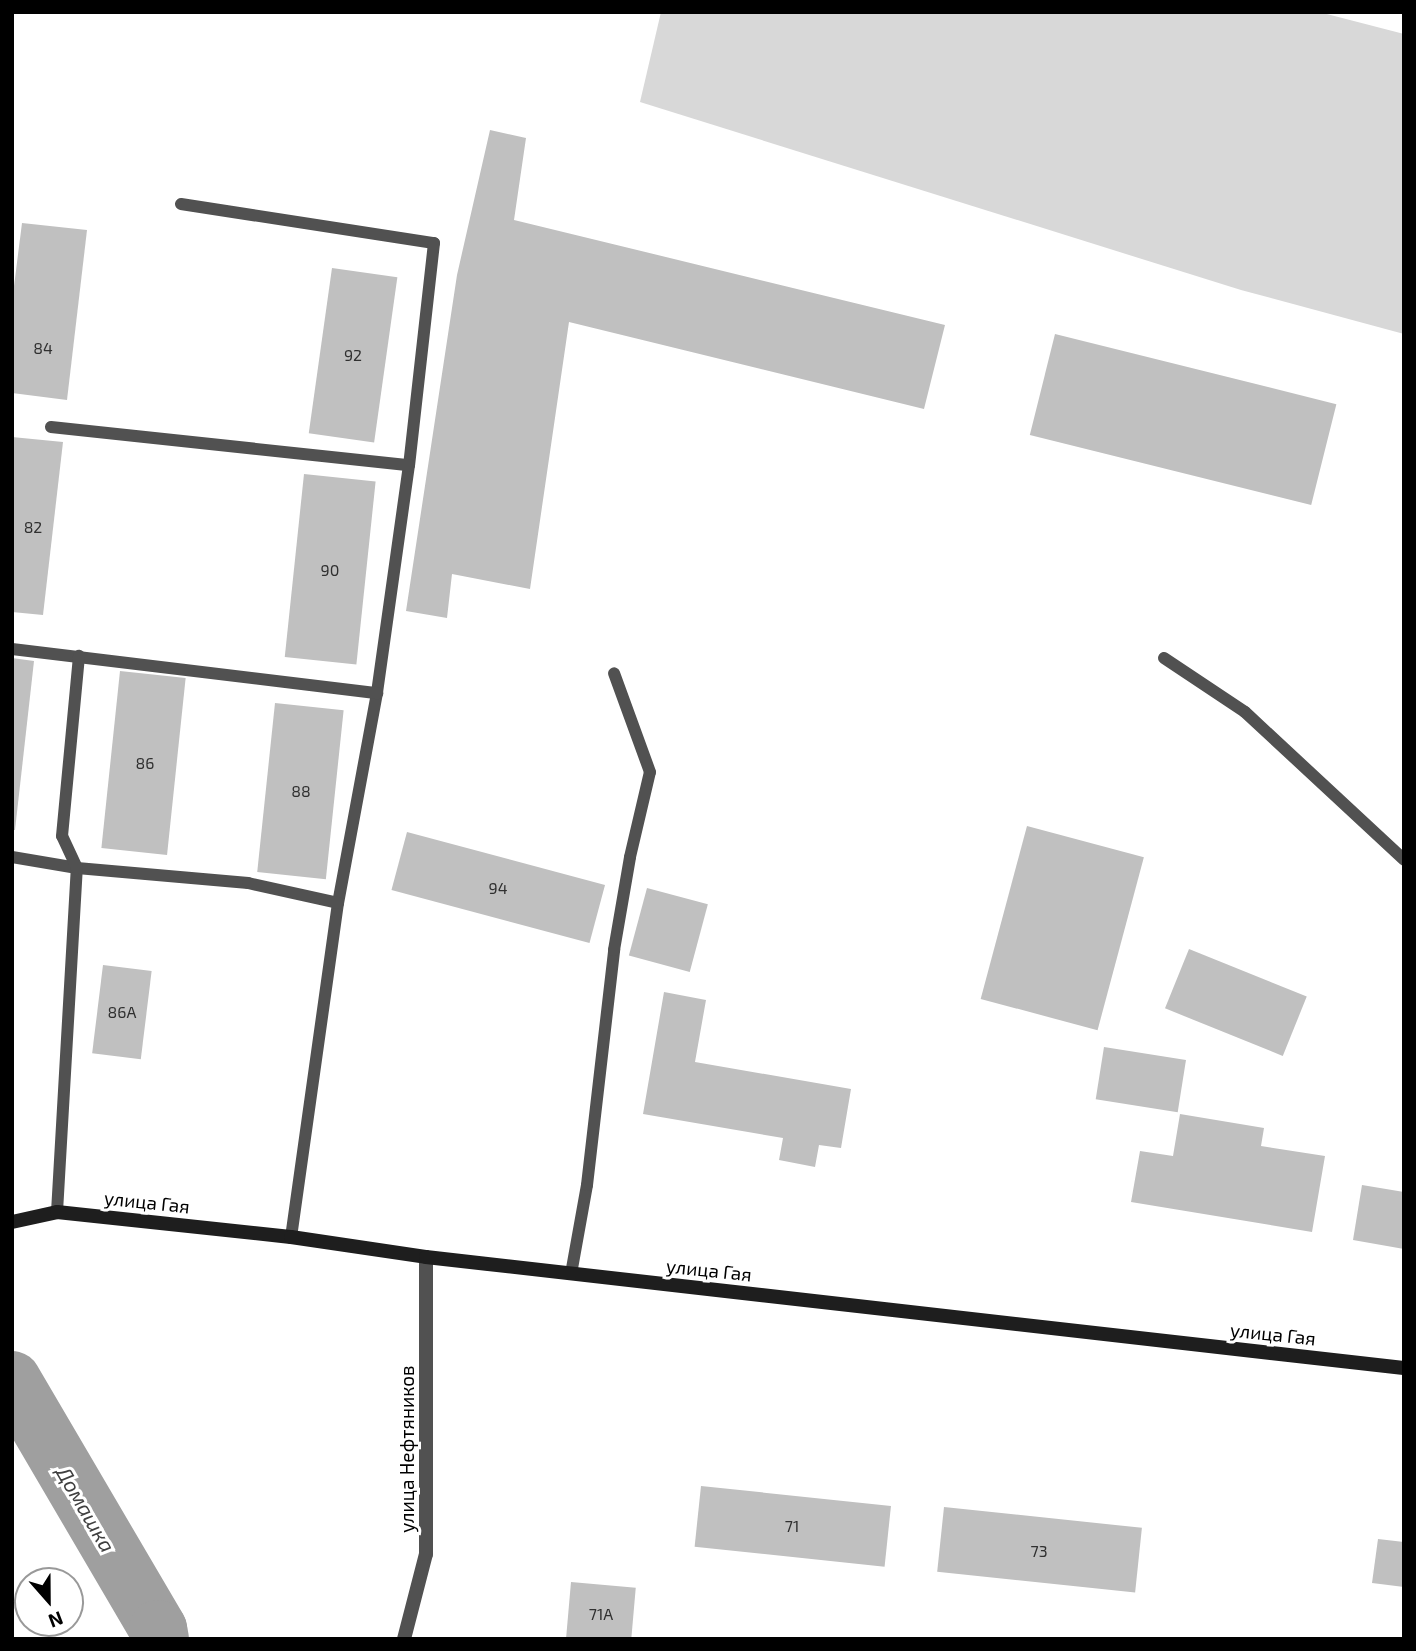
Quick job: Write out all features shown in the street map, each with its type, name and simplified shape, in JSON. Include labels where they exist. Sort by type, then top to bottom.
[{"type":"main road","name":"улица Гая","points":[[12,1222],[57,1212],[291,1237],[426,1257],[571,1274],[1404,1368]]},
{"type":"street","name":"улица Нефтяников","points":[[404,1639],[426,1554],[426,1257]]},
{"type":"lane","points":[[181,204],[434,243],[409,465],[377,693],[338,903],[291,1237]]},
{"type":"lane","points":[[51,427],[409,465]]},
{"type":"lane","points":[[12,649],[377,693]]},
{"type":"lane","points":[[57,1212],[77,868],[62,836],[79,656]]},
{"type":"lane","points":[[1164,658],[1245,712],[1404,860]]},
{"type":"lane","points":[[571,1274],[587,1185],[614,950],[630,857],[650,772],[614,673]]},
{"type":"lane","points":[[12,857],[77,868],[247,883],[338,903]]},
{"type":"shaded area","points":[[661,12],[1319,12],[1404,34],[1404,334],[1241,290],[640,102]]},
{"type":"building","points":[[490,130],[526,138],[514,220],[945,325],[924,409],[569,322],[530,589],[452,574],[447,618],[406,611],[457,275]]},
{"type":"building","points":[[22,223],[87,230],[67,400],[12,393],[12,302]]},
{"type":"building","points":[[332,268],[397,277],[374,443],[309,433]]},
{"type":"building","points":[[1055,334],[1336,404],[1311,505],[1030,435]]},
{"type":"building","points":[[12,437],[63,442],[43,615],[12,612]]},
{"type":"building","points":[[304,474],[376,482],[356,665],[285,657]]},
{"type":"building","points":[[12,658],[34,661],[15,830],[12,830]]},
{"type":"building","points":[[120,671],[186,678],[167,855],[101,848]]},
{"type":"building","points":[[275,703],[344,710],[326,879],[257,872]]},
{"type":"building","points":[[1027,826],[1144,857],[1098,1030],[981,999]]},
{"type":"building","points":[[407,832],[605,885],[589,943],[391,890]]},
{"type":"building","points":[[647,888],[708,904],[690,972],[629,956]]},
{"type":"building","points":[[1189,949],[1307,997],[1283,1056],[1165,1008]]},
{"type":"building","points":[[103,965],[152,971],[141,1059],[92,1053]]},
{"type":"building","points":[[664,992],[706,1000],[695,1062],[851,1089],[841,1148],[819,1145],[815,1167],[779,1160],[783,1138],[643,1114]]},
{"type":"building","points":[[1104,1047],[1186,1060],[1178,1112],[1096,1099]]},
{"type":"building","points":[[1180,1114],[1264,1128],[1261,1146],[1325,1156],[1312,1232],[1131,1202],[1140,1151],[1173,1156]]},
{"type":"building","points":[[1362,1185],[1404,1192],[1404,1249],[1353,1240]]},
{"type":"building","points":[[701,1486],[891,1506],[885,1567],[695,1547]]},
{"type":"building","points":[[944,1507],[1142,1528],[1135,1592],[937,1572]]},
{"type":"building","points":[[1378,1539],[1404,1542],[1404,1587],[1372,1583]]},
{"type":"building","points":[[571,1582],[636,1588],[631,1639],[566,1639]]},
{"type":"waterway","name":"Домашка","points":[[12,1380],[158,1629],[160,1639]]}]
